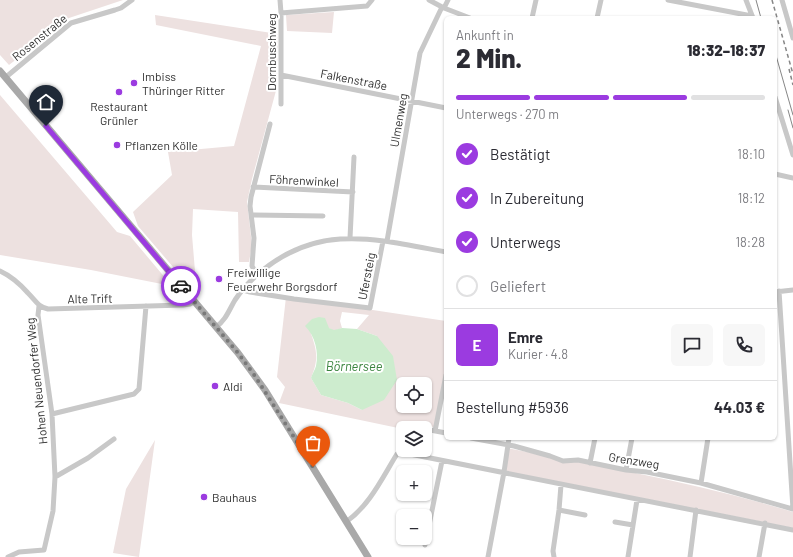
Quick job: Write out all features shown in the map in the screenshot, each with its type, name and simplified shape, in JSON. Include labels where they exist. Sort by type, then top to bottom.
[{"type":"main road","points":[[0,71],[216,327],[255,376],[368,557]]},
{"type":"street","name":"Rosenstraße","points":[[6,78],[71,23],[121,8],[132,0]]},
{"type":"street","name":"Dornbuschweg","points":[[280,0],[281,104]]},
{"type":"street","points":[[281,13],[367,6],[372,0]]},
{"type":"street","points":[[429,0],[465,16]]},
{"type":"street","name":"Ulmenweg","points":[[385,241],[420,53],[448,0]]},
{"type":"street","points":[[532,16],[536,0]]},
{"type":"street","points":[[597,16],[601,0]]},
{"type":"street","points":[[668,0],[747,16]]},
{"type":"street","points":[[746,0],[752,16]]},
{"type":"street","points":[[782,0],[793,38]]},
{"type":"street","name":"Falkenstraße","points":[[281,75],[444,108]]},
{"type":"street","points":[[777,103],[793,155]]},
{"type":"street","points":[[257,275],[252,266],[254,238],[251,215],[251,197],[270,124]]},
{"type":"street","name":"Föhrenwinkel","points":[[350,238],[354,157]]},
{"type":"street","points":[[777,174],[793,178]]},
{"type":"street","name":"Föhrenwinkel","points":[[253,187],[353,192]]},
{"type":"street","points":[[251,215],[323,216]]},
{"type":"street","points":[[216,327],[224,320],[235,300],[257,275],[277,260],[308,245],[339,238],[350,238],[385,241],[444,252]]},
{"type":"street","name":"Ufersteig","points":[[243,290],[294,299],[370,308],[385,241]]},
{"type":"street","points":[[0,271],[17,282],[40,306]]},
{"type":"street","points":[[793,290],[777,292],[793,509]]},
{"type":"street","name":"Alte Trift","points":[[40,306],[48,309],[188,305],[194,302]]},
{"type":"street","name":"Hohen Neuendorfer Weg","points":[[8,557],[19,552],[44,550],[54,511],[55,477],[52,414],[38,315],[40,306]]},
{"type":"street","points":[[52,414],[134,394],[139,389],[146,306]]},
{"type":"street","points":[[435,431],[444,384]]},
{"type":"street","points":[[432,430],[444,433]]},
{"type":"street","points":[[55,477],[88,458],[114,439]]},
{"type":"street","name":"Grenzweg","points":[[482,440],[508,445],[563,461],[578,460],[701,483],[793,509]]},
{"type":"street","points":[[488,557],[509,440]]},
{"type":"street","points":[[590,462],[595,440]]},
{"type":"street","points":[[626,470],[632,440]]},
{"type":"street","points":[[701,483],[708,440]]},
{"type":"street","points":[[346,522],[354,516],[377,489],[397,454],[400,452],[637,500],[765,523],[793,530]]},
{"type":"street","points":[[432,510],[442,461]]},
{"type":"street","points":[[554,557],[553,551],[561,485]]},
{"type":"street","points":[[628,557],[637,500]]},
{"type":"street","points":[[559,510],[586,515]]},
{"type":"street","points":[[690,557],[696,510]]},
{"type":"street","points":[[615,522],[633,525]]},
{"type":"street","points":[[759,557],[765,523]]},
{"type":"shaded area","points":[[0,0],[123,0],[69,18],[9,65],[0,55]]},
{"type":"shaded area","points":[[334,12],[332,33],[287,31],[286,15]]},
{"type":"shaded area","points":[[155,15],[278,34],[277,87],[247,202],[252,245],[249,262],[239,262],[238,212],[193,209],[192,235],[197,295],[138,226],[133,212],[172,175],[168,152],[234,146],[261,46],[156,25]]},
{"type":"shaded area","points":[[0,95],[117,232],[130,236],[172,286],[91,270],[0,255]]},
{"type":"shaded area","points":[[286,297],[444,321],[444,376],[434,427],[432,427],[432,421],[396,421],[396,428],[279,403],[285,387],[277,377]],"holes":[[[342,312],[369,315],[357,329],[377,336],[362,410],[348,403],[321,395],[311,378],[314,371],[316,354],[310,331],[329,328],[334,331],[342,328],[340,321]]]},
{"type":"shaded area","points":[[155,440],[139,557],[113,553],[126,489]]},
{"type":"shaded area","points":[[507,448],[651,476],[722,492],[758,502],[793,512],[793,528],[504,471]]},
{"type":"water","name":"Börnersee","points":[[319,317],[325,318],[329,328],[334,330],[342,328],[357,329],[377,336],[393,356],[396,377],[396,382],[384,400],[362,410],[348,403],[321,395],[311,378],[316,368],[317,355],[314,339],[305,326],[312,319]]},
{"type":"tram line","points":[[756,0],[760,16]]},
{"type":"tram line","points":[[777,59],[793,115]]},
{"type":"tram line","points":[[788,110],[793,128]]},
{"type":"railway","points":[[772,0],[777,16]]},
{"type":"railway","points":[[777,18],[793,74]]},
{"type":"railway","points":[[789,69],[793,85]]},
{"type":"way so far","points":[[181,286],[238,353],[255,376],[313,467]]},
{"type":"place","name":"Imbiss Thüringer Ritter","points":[[134,83]]},
{"type":"place","name":"Restaurant Grünler","points":[[119,92]]},
{"type":"place","name":"Pflanzen Kölle","points":[[117,145]]},
{"type":"place","name":"Freiwillige Feuerwehr Borgsdorf","points":[[219,279]]},
{"type":"place","name":"Aldi","points":[[215,386]]},
{"type":"place","name":"Bauhaus","points":[[204,497]]},
{"type":"route","points":[[46,126],[181,286]]}]
